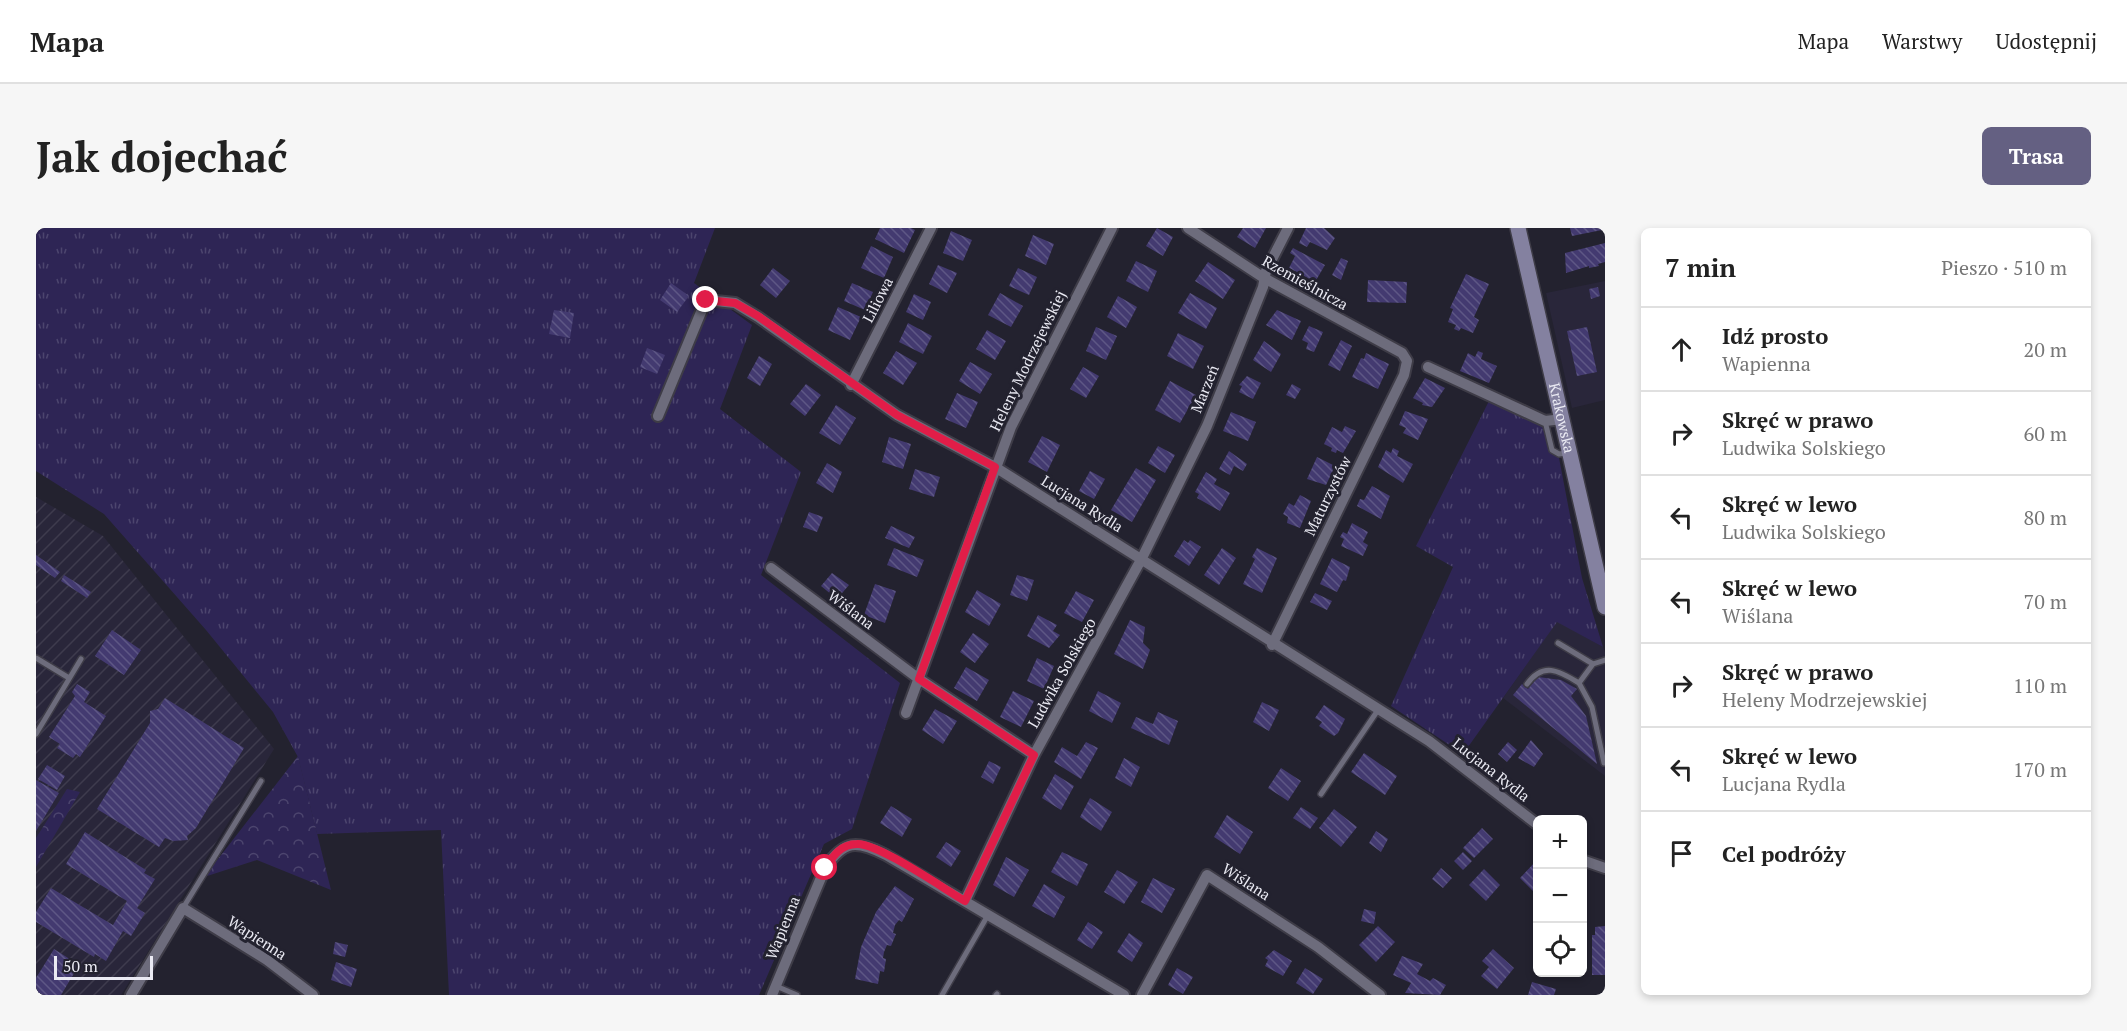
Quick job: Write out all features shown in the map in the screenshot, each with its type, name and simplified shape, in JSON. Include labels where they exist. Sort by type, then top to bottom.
[{"type":"main road","name":"Krakowska","points":[[1518,228],[1601,574],[1605,608]]},
{"type":"street","name":"Liliowa","points":[[851,385],[931,228]]},
{"type":"street","name":"Heleny Modrzejewskiej","points":[[906,713],[995,467],[1033,379],[1112,228]]},
{"type":"street","name":"Rzemieślnicza","points":[[1188,228],[1264,278],[1402,353],[1407,361]]},
{"type":"street","name":"Marzeń","points":[[1142,558],[1207,426],[1264,278],[1288,228]]},
{"type":"street","name":"Lucjana Rydla","points":[[658,416],[706,300],[735,303],[758,316],[851,385],[897,415],[995,467],[1142,558],[1272,645],[1428,741],[1533,821]]},
{"type":"street","name":"Maturzystów","points":[[1272,645],[1404,375],[1407,361]]},
{"type":"street","points":[[1428,367],[1545,421],[1563,419]]},
{"type":"street","name":"Ludwika Solskiego","points":[[965,901],[1034,755],[1142,558]]},
{"type":"street","name":"Wiślana","points":[[771,568],[919,679],[1034,755]]},
{"type":"street","name":"Wapienna","points":[[774,991],[825,868],[836,852],[846,846],[858,844],[869,846],[965,901]]},
{"type":"street","points":[[1587,862],[1605,868]]},
{"type":"street","name":"Wiślana","points":[[1142,995],[1207,875],[1318,947],[1380,995]]},
{"type":"street","points":[[965,901],[1124,995]]},
{"type":"street","points":[[131,995],[183,908]]},
{"type":"street","name":"Wapienna","points":[[183,908],[267,960],[313,995]]},
{"type":"lane","points":[[1545,421],[1552,450],[1559,454],[1571,453]]},
{"type":"lane","points":[[1558,643],[1593,664]]},
{"type":"lane","points":[[36,658],[69,678]]},
{"type":"lane","points":[[36,734],[81,659]]},
{"type":"lane","points":[[1579,683],[1593,664],[1605,660]]},
{"type":"lane","points":[[1527,684],[1536,672],[1541,670],[1558,672],[1579,683],[1592,707],[1604,763]]},
{"type":"lane","points":[[1321,794],[1378,710]]},
{"type":"lane","points":[[183,908],[261,781]]},
{"type":"lane","points":[[942,995],[988,915]]},
{"type":"lane","points":[[774,991],[797,995]]},
{"type":"shaded area","points":[[1605,281],[1605,400],[1572,408],[1546,293]]},
{"type":"shaded area","points":[[36,497],[103,536],[274,749],[121,995],[36,995]]},
{"type":"shaded area","points":[[1557,621],[1603,647],[1605,652],[1605,776],[1503,698]]},
{"type":"green space","points":[[36,228],[715,228],[694,283],[752,325],[720,409],[801,472],[761,575],[900,683],[852,829],[824,844],[759,995],[449,995],[441,830],[317,834],[298,757],[273,712],[206,630],[104,514],[36,471]]},
{"type":"green space","points":[[1490,399],[1539,421],[1543,426],[1549,452],[1559,458],[1582,578],[1603,647],[1557,622],[1463,754],[1391,706],[1453,567],[1416,546]]},
{"type":"green space","points":[[298,756],[331,890],[257,860],[204,877]]},
{"type":"green space","points":[[67,789],[80,792],[36,867],[36,838]]},
{"type":"building","points":[[880,228],[915,230],[904,253],[875,239]]},
{"type":"building","points":[[1157,228],[1173,237],[1163,256],[1146,246]]},
{"type":"building","points":[[1243,228],[1266,228],[1255,248],[1237,237]]},
{"type":"building","points":[[1306,228],[1324,228],[1335,238],[1327,250],[1310,242],[1307,247],[1299,243]]},
{"type":"building","points":[[1570,228],[1601,228],[1602,230],[1572,236]]},
{"type":"building","points":[[951,231],[972,240],[963,261],[943,253]]},
{"type":"building","points":[[1033,235],[1054,244],[1046,265],[1025,256]]},
{"type":"building","points":[[1605,243],[1605,262],[1598,264],[1599,266],[1589,268],[1589,266],[1566,273],[1565,253]]},
{"type":"building","points":[[871,246],[893,257],[884,278],[861,268]]},
{"type":"building","points":[[1293,248],[1325,265],[1315,282],[1289,268],[1295,256],[1290,253]]},
{"type":"building","points":[[1341,258],[1348,261],[1341,280],[1332,275]]},
{"type":"building","points":[[1136,261],[1157,271],[1148,292],[1126,281]]},
{"type":"building","points":[[1208,262],[1235,280],[1223,299],[1195,281]]},
{"type":"building","points":[[938,265],[957,273],[947,293],[929,284]]},
{"type":"building","points":[[773,268],[790,281],[776,298],[760,285]]},
{"type":"building","points":[[1018,268],[1037,277],[1029,295],[1009,286]]},
{"type":"building","points":[[1466,274],[1489,284],[1474,317],[1479,320],[1473,333],[1461,328],[1459,331],[1454,329],[1456,325],[1448,322],[1453,309],[1450,308]]},
{"type":"building","points":[[1368,280],[1407,282],[1406,303],[1367,302]]},
{"type":"building","points":[[671,283],[689,296],[677,312],[660,300]]},
{"type":"building","points":[[852,283],[873,292],[865,310],[844,301]]},
{"type":"building","points":[[1598,287],[1600,296],[1591,299],[1589,289]]},
{"type":"building","points":[[1000,293],[1023,306],[1011,327],[988,315]]},
{"type":"building","points":[[1190,293],[1217,308],[1206,329],[1178,313]]},
{"type":"building","points":[[914,294],[931,302],[923,320],[906,312]]},
{"type":"building","points":[[1118,296],[1137,307],[1126,328],[1107,317]]},
{"type":"building","points":[[838,307],[861,317],[850,340],[828,330]]},
{"type":"building","points":[[554,310],[574,313],[570,338],[549,334]]},
{"type":"building","points":[[1277,310],[1301,321],[1292,340],[1266,325]]},
{"type":"building","points":[[908,323],[932,336],[923,354],[899,342]]},
{"type":"building","points":[[1309,326],[1323,332],[1314,352],[1306,349],[1308,343],[1302,340]]},
{"type":"building","points":[[1096,327],[1117,336],[1106,360],[1086,351]]},
{"type":"building","points":[[1587,327],[1597,372],[1577,376],[1567,331]]},
{"type":"building","points":[[987,330],[1006,341],[995,360],[976,349]]},
{"type":"building","points":[[1178,333],[1204,346],[1193,369],[1167,356]]},
{"type":"building","points":[[1341,340],[1352,346],[1340,371],[1328,365]]},
{"type":"building","points":[[1264,341],[1281,354],[1271,372],[1253,360]]},
{"type":"building","points":[[647,348],[665,355],[657,374],[640,367]]},
{"type":"building","points":[[896,351],[917,363],[903,385],[883,373]]},
{"type":"building","points":[[1478,351],[1483,353],[1481,359],[1497,366],[1489,383],[1460,371],[1468,353],[1475,357]]},
{"type":"building","points":[[1366,353],[1389,364],[1378,389],[1352,377]]},
{"type":"building","points":[[759,356],[772,364],[760,386],[747,378]]},
{"type":"building","points":[[970,362],[992,374],[980,394],[959,381]]},
{"type":"building","points":[[1083,367],[1099,376],[1086,398],[1070,389]]},
{"type":"building","points":[[1247,376],[1261,383],[1253,399],[1239,392],[1242,386],[1239,385]]},
{"type":"building","points":[[1425,378],[1445,388],[1432,407],[1422,405],[1423,403],[1413,398]]},
{"type":"building","points":[[1170,381],[1196,395],[1180,423],[1155,410]]},
{"type":"building","points":[[806,384],[821,395],[805,416],[790,404]]},
{"type":"building","points":[[1292,384],[1301,389],[1295,399],[1286,395]]},
{"type":"building","points":[[957,393],[978,402],[966,428],[945,419]]},
{"type":"building","points":[[836,405],[856,418],[840,445],[819,433]]},
{"type":"building","points":[[1405,411],[1428,419],[1418,440],[1403,433],[1406,428],[1399,425]]},
{"type":"building","points":[[1231,412],[1256,422],[1248,441],[1223,431]]},
{"type":"building","points":[[1345,426],[1356,431],[1343,453],[1337,450],[1336,453],[1331,451],[1332,448],[1324,444],[1332,427],[1342,432]]},
{"type":"building","points":[[1042,436],[1060,445],[1047,472],[1028,462]]},
{"type":"building","points":[[889,437],[911,444],[903,469],[882,462]]},
{"type":"building","points":[[1158,446],[1175,455],[1165,473],[1148,463]]},
{"type":"building","points":[[1393,448],[1399,451],[1397,456],[1413,464],[1403,483],[1378,467],[1386,450],[1391,453]]},
{"type":"building","points":[[1229,451],[1247,464],[1243,471],[1234,466],[1230,475],[1219,469]]},
{"type":"building","points":[[1317,457],[1335,466],[1326,485],[1307,479]]},
{"type":"building","points":[[827,463],[842,472],[833,493],[816,483]]},
{"type":"building","points":[[1136,468],[1156,480],[1132,522],[1111,510]]},
{"type":"building","points":[[915,469],[940,477],[934,497],[909,489]]},
{"type":"building","points":[[1090,471],[1105,479],[1094,499],[1079,491]]},
{"type":"building","points":[[1206,472],[1217,479],[1214,484],[1230,493],[1220,511],[1197,498],[1199,494],[1195,492]]},
{"type":"building","points":[[1372,486],[1390,496],[1381,519],[1357,506],[1360,499],[1364,500]]},
{"type":"building","points":[[1300,495],[1311,501],[1300,528],[1287,523],[1288,517],[1283,514],[1289,503],[1294,506]]},
{"type":"building","points":[[809,512],[823,517],[817,532],[803,527]]},
{"type":"building","points":[[1352,523],[1368,532],[1363,542],[1368,545],[1363,556],[1341,546],[1344,539],[1340,537],[1343,532],[1347,534]]},
{"type":"building","points":[[891,526],[915,537],[909,548],[885,538]]},
{"type":"building","points":[[1184,540],[1188,543],[1190,540],[1201,547],[1189,566],[1174,556]]},
{"type":"building","points":[[894,548],[924,560],[917,577],[887,565]]},
{"type":"building","points":[[1222,548],[1236,558],[1219,585],[1204,575]]},
{"type":"building","points":[[1257,548],[1277,558],[1262,593],[1243,584],[1255,559],[1252,557]]},
{"type":"building","points":[[36,555],[60,572],[55,578],[36,565]]},
{"type":"building","points":[[1332,558],[1350,567],[1346,581],[1343,580],[1337,592],[1320,584]]},
{"type":"building","points":[[832,573],[849,585],[837,599],[821,586]]},
{"type":"building","points":[[64,575],[91,592],[87,598],[61,581]]},
{"type":"building","points":[[1017,575],[1034,580],[1027,601],[1010,595]]},
{"type":"building","points":[[875,584],[896,591],[885,623],[864,615]]},
{"type":"building","points":[[977,590],[1001,604],[989,626],[965,612]]},
{"type":"building","points":[[1076,591],[1094,600],[1082,622],[1064,613]]},
{"type":"building","points":[[1315,593],[1332,601],[1327,610],[1310,602]]},
{"type":"building","points":[[1038,615],[1057,625],[1053,631],[1060,635],[1049,648],[1027,636]]},
{"type":"building","points":[[1130,620],[1145,627],[1143,643],[1150,650],[1143,669],[1114,654]]},
{"type":"building","points":[[112,630],[141,650],[124,675],[95,656]]},
{"type":"building","points":[[973,633],[989,644],[975,663],[960,652]]},
{"type":"building","points":[[1037,658],[1054,666],[1044,689],[1027,681]]},
{"type":"building","points":[[966,667],[989,680],[977,701],[954,688]]},
{"type":"building","points":[[1538,677],[1561,680],[1577,689],[1571,696],[1586,716],[1597,764],[1513,695],[1522,684],[1528,689]]},
{"type":"building","points":[[77,684],[90,692],[84,702],[106,716],[80,757],[76,754],[73,758],[57,748],[60,744],[49,737],[75,696],[72,692]]},
{"type":"building","points":[[1013,691],[1034,701],[1021,727],[1000,717]]},
{"type":"building","points":[[1098,691],[1121,703],[1112,723],[1089,711]]},
{"type":"building","points":[[165,698],[244,748],[196,828],[187,836],[188,840],[173,841],[165,838],[159,847],[97,809],[150,723],[150,711],[158,709]]},
{"type":"building","points":[[1262,702],[1279,710],[1269,731],[1253,722]]},
{"type":"building","points":[[1324,705],[1345,719],[1334,736],[1319,726],[1322,722],[1315,718]]},
{"type":"building","points":[[935,709],[957,721],[943,744],[922,730]]},
{"type":"building","points":[[1158,712],[1178,721],[1169,745],[1131,728],[1136,717],[1153,724]]},
{"type":"building","points":[[1531,740],[1543,754],[1534,767],[1518,758]]},
{"type":"building","points":[[1086,742],[1098,748],[1081,779],[1054,762],[1062,747],[1077,756]]},
{"type":"building","points":[[1508,742],[1517,750],[1507,762],[1498,754]]},
{"type":"building","points":[[1364,753],[1397,776],[1385,795],[1351,772]]},
{"type":"building","points":[[1124,758],[1140,767],[1131,787],[1115,778]]},
{"type":"building","points":[[989,761],[1001,767],[993,784],[981,777]]},
{"type":"building","points":[[47,765],[65,776],[57,790],[38,779]]},
{"type":"building","points":[[1281,768],[1301,781],[1288,801],[1268,788]]},
{"type":"building","points":[[1055,774],[1074,786],[1061,810],[1042,798]]},
{"type":"building","points":[[36,780],[59,793],[36,831]]},
{"type":"building","points":[[1090,798],[1112,812],[1101,831],[1080,817]]},
{"type":"building","points":[[891,806],[912,819],[902,837],[880,823]]},
{"type":"building","points":[[1301,807],[1318,818],[1310,829],[1293,818]]},
{"type":"building","points":[[1334,809],[1357,827],[1341,847],[1319,828]]},
{"type":"building","points":[[1227,815],[1253,832],[1240,854],[1214,837]]},
{"type":"building","points":[[1482,828],[1493,839],[1474,858],[1463,848]]},
{"type":"building","points":[[1376,831],[1388,839],[1381,852],[1369,843]]},
{"type":"building","points":[[85,832],[146,870],[144,873],[155,879],[137,908],[145,913],[131,936],[123,931],[106,961],[95,954],[94,957],[36,922],[36,912],[51,888],[113,925],[127,901],[66,864]]},
{"type":"building","points":[[946,842],[961,851],[951,867],[936,857]]},
{"type":"building","points":[[1062,852],[1088,864],[1077,886],[1051,872]]},
{"type":"building","points":[[1463,852],[1472,861],[1463,870],[1454,861]]},
{"type":"building","points":[[1006,857],[1029,870],[1014,897],[993,885]]},
{"type":"building","points":[[1533,864],[1533,891],[1520,878]]},
{"type":"building","points":[[1441,868],[1452,878],[1443,888],[1432,879]]},
{"type":"building","points":[[1484,869],[1500,885],[1486,901],[1469,885]]},
{"type":"building","points":[[1117,870],[1138,882],[1124,904],[1104,892]]},
{"type":"building","points":[[1153,878],[1175,889],[1162,913],[1141,902]]},
{"type":"building","points":[[1044,884],[1065,897],[1054,918],[1032,906]]},
{"type":"building","points":[[895,886],[914,899],[902,922],[899,920],[895,925],[893,933],[896,934],[891,946],[887,945],[884,952],[883,958],[886,959],[884,972],[880,971],[878,984],[855,979],[861,947],[876,912]]},
{"type":"building","points":[[1364,909],[1376,912],[1374,924],[1361,921]]},
{"type":"building","points":[[1088,922],[1103,932],[1092,949],[1077,940]]},
{"type":"building","points":[[1378,926],[1395,942],[1376,962],[1359,945]]},
{"type":"building","points":[[1605,926],[1605,975],[1592,975],[1592,935],[1595,935],[1595,927]]},
{"type":"building","points":[[1129,933],[1143,943],[1132,962],[1117,952]]},
{"type":"building","points":[[335,942],[348,945],[345,957],[333,954]]},
{"type":"building","points":[[54,949],[79,965],[61,995],[36,995],[36,978]]},
{"type":"building","points":[[1493,949],[1514,968],[1497,989],[1481,976],[1489,967],[1482,961]]},
{"type":"building","points":[[1274,950],[1292,961],[1283,976],[1265,966],[1268,960],[1265,958]]},
{"type":"building","points":[[1402,956],[1423,964],[1417,974],[1430,981],[1433,978],[1446,985],[1440,995],[1405,993],[1411,983],[1393,975]]},
{"type":"building","points":[[336,962],[357,969],[351,987],[331,980]]},
{"type":"building","points":[[1177,968],[1193,977],[1183,994],[1168,985]]},
{"type":"building","points":[[1305,968],[1323,979],[1313,994],[1296,983]]},
{"type":"building","points":[[1532,982],[1556,989],[1554,995],[1528,995]]},
{"type":"route","points":[[706,300],[735,303],[758,316],[851,385],[897,415],[995,467],[919,679],[1034,755],[965,901],[869,846],[858,844],[846,846],[836,852],[825,868]]}]
